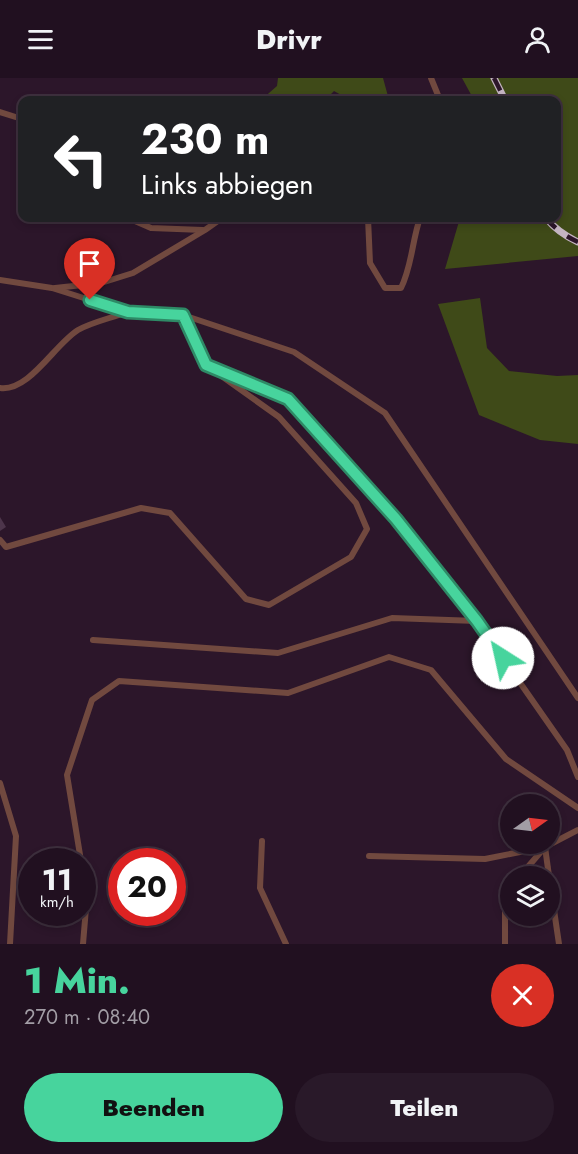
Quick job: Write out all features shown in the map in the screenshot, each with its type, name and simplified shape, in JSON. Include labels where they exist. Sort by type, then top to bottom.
[{"type":"lane","points":[[431,78],[438,96]]},
{"type":"lane","points":[[0,112],[18,118]]},
{"type":"lane","points":[[138,222],[152,228],[205,230]]},
{"type":"lane","points":[[52,288],[101,283],[133,273],[216,222]]},
{"type":"lane","points":[[368,222],[370,263],[385,288],[400,288],[407,275],[419,222]]},
{"type":"lane","points":[[0,280],[52,288],[128,312],[183,315],[294,352],[385,413],[578,698]]},
{"type":"lane","points":[[0,388],[8,389],[26,379],[77,331],[128,312]]},
{"type":"lane","points":[[0,540],[6,547],[141,508],[170,513],[246,599],[269,605],[351,557],[367,529],[356,504],[279,417],[206,365],[183,315]]},
{"type":"lane","points":[[206,365],[288,399],[396,519],[477,621],[567,750],[578,777]]},
{"type":"lane","points":[[93,640],[278,653],[392,618],[477,621]]},
{"type":"lane","points":[[79,848],[67,775],[92,700],[119,681],[288,693],[389,657],[430,670],[506,759],[578,808]]},
{"type":"lane","points":[[0,783],[16,836],[10,944]]},
{"type":"lane","points":[[560,839],[578,830]]},
{"type":"lane","points":[[262,841],[260,888],[286,944]]},
{"type":"lane","points":[[369,856],[485,859],[510,854]]},
{"type":"lane","points":[[529,866],[539,854]]},
{"type":"lane","points":[[83,944],[84,926]]},
{"type":"lane","points":[[505,926],[505,944]]},
{"type":"lane","points":[[556,926],[559,944]]},
{"type":"green space","points":[[278,78],[383,78],[388,96],[343,96],[334,91],[329,96],[266,96],[277,86]]},
{"type":"green space","points":[[462,78],[578,78],[578,256],[445,269],[459,222],[561,222],[561,96],[472,96]]},
{"type":"green space","points":[[480,298],[487,348],[509,371],[557,376],[578,375],[578,444],[540,440],[479,415],[438,304]]},
{"type":"building","points":[[0,517],[6,527],[0,531]]},
{"type":"railway","points":[[494,78],[503,96]]},
{"type":"railway","points":[[550,222],[560,232],[578,242]]},
{"type":"route","points":[[90,300],[128,312],[183,315],[206,365],[288,399],[396,519],[477,621],[503,658]]}]
